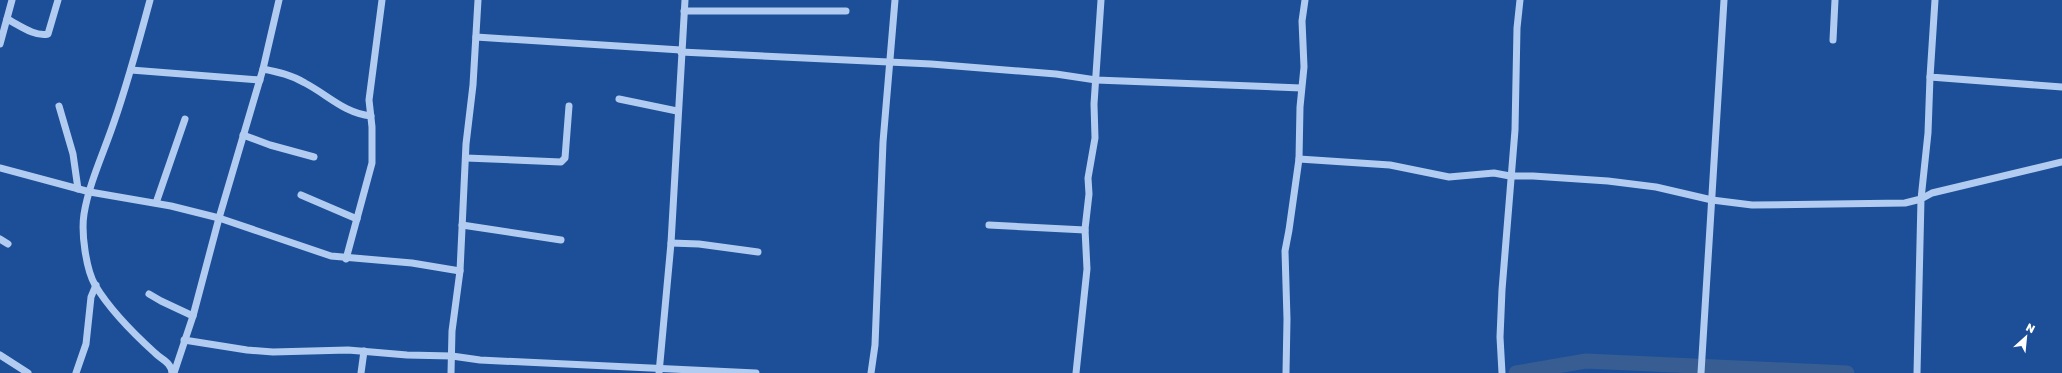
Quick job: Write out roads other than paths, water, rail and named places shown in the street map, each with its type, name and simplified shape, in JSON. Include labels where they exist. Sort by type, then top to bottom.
[{"type":"street","points":[[0,44],[12,0]]},
{"type":"street","points":[[7,19],[36,33],[43,35],[48,34],[58,0]]},
{"type":"street","points":[[150,0],[131,70],[90,192],[84,215],[84,232],[88,268],[96,286],[119,316],[156,354],[165,360],[173,373]]},
{"type":"street","points":[[173,373],[178,355],[193,316],[243,135],[264,69],[279,0]]},
{"type":"street","points":[[346,259],[372,163],[371,116],[369,100],[382,0]]},
{"type":"street","points":[[451,373],[452,331],[460,271],[466,144],[473,85],[478,0]]},
{"type":"street","points":[[659,371],[670,243],[685,0]]},
{"type":"street","points":[[871,373],[875,344],[881,186],[889,63],[895,0]]},
{"type":"street","points":[[1076,373],[1087,269],[1085,230],[1089,194],[1088,178],[1095,138],[1096,80],[1101,0]]},
{"type":"street","points":[[1286,373],[1287,320],[1285,251],[1299,159],[1301,88],[1304,67],[1302,20],[1304,0]]},
{"type":"street","points":[[1502,373],[1500,337],[1510,176],[1515,130],[1516,28],[1520,0]]},
{"type":"street","points":[[1701,373],[1724,0]]},
{"type":"street","points":[[1833,40],[1835,0]]},
{"type":"street","points":[[1917,373],[1921,199],[1928,133],[1935,0]]},
{"type":"street","points":[[684,11],[846,11]]},
{"type":"street","points":[[476,37],[681,51],[931,64],[1056,74],[1096,80],[1301,88]]},
{"type":"street","points":[[264,69],[290,75],[306,83],[341,107],[352,112],[371,116]]},
{"type":"street","points":[[131,70],[260,80]]},
{"type":"street","points":[[1930,77],[2062,87]]},
{"type":"street","points":[[619,99],[677,111]]},
{"type":"street","points":[[59,106],[73,154],[78,189]]},
{"type":"street","points":[[466,158],[561,162],[565,158],[569,106]]},
{"type":"street","points":[[156,203],[184,119]]},
{"type":"street","points":[[243,135],[270,145],[314,157]]},
{"type":"street","points":[[1299,159],[1390,165],[1449,177],[1494,173],[1510,176],[1579,179],[1656,187],[1712,200],[1752,205],[1829,206],[1905,203],[1921,199],[1932,193],[2062,162]]},
{"type":"street","points":[[0,168],[90,192],[156,203],[220,218],[331,256],[346,259],[412,263],[460,271]]},
{"type":"street","points":[[301,195],[357,219]]},
{"type":"street","points":[[989,224],[1085,230]]},
{"type":"street","points":[[462,225],[561,240]]},
{"type":"street","points":[[0,239],[8,244]]},
{"type":"street","points":[[670,243],[758,252]]},
{"type":"street","points":[[76,373],[86,344],[91,297],[96,286]]},
{"type":"street","points":[[149,294],[161,302],[193,316]]},
{"type":"street","points":[[184,340],[247,350],[273,352],[328,349],[407,355],[452,356],[480,360],[659,371],[756,373]]},
{"type":"street","points":[[361,373],[364,351]]},
{"type":"street","points":[[0,355],[28,373]]},
{"type":"street","points":[[165,360],[172,359],[178,355]]},
{"type":"waterway","points":[[1516,373],[1586,361],[1847,373]]}]
